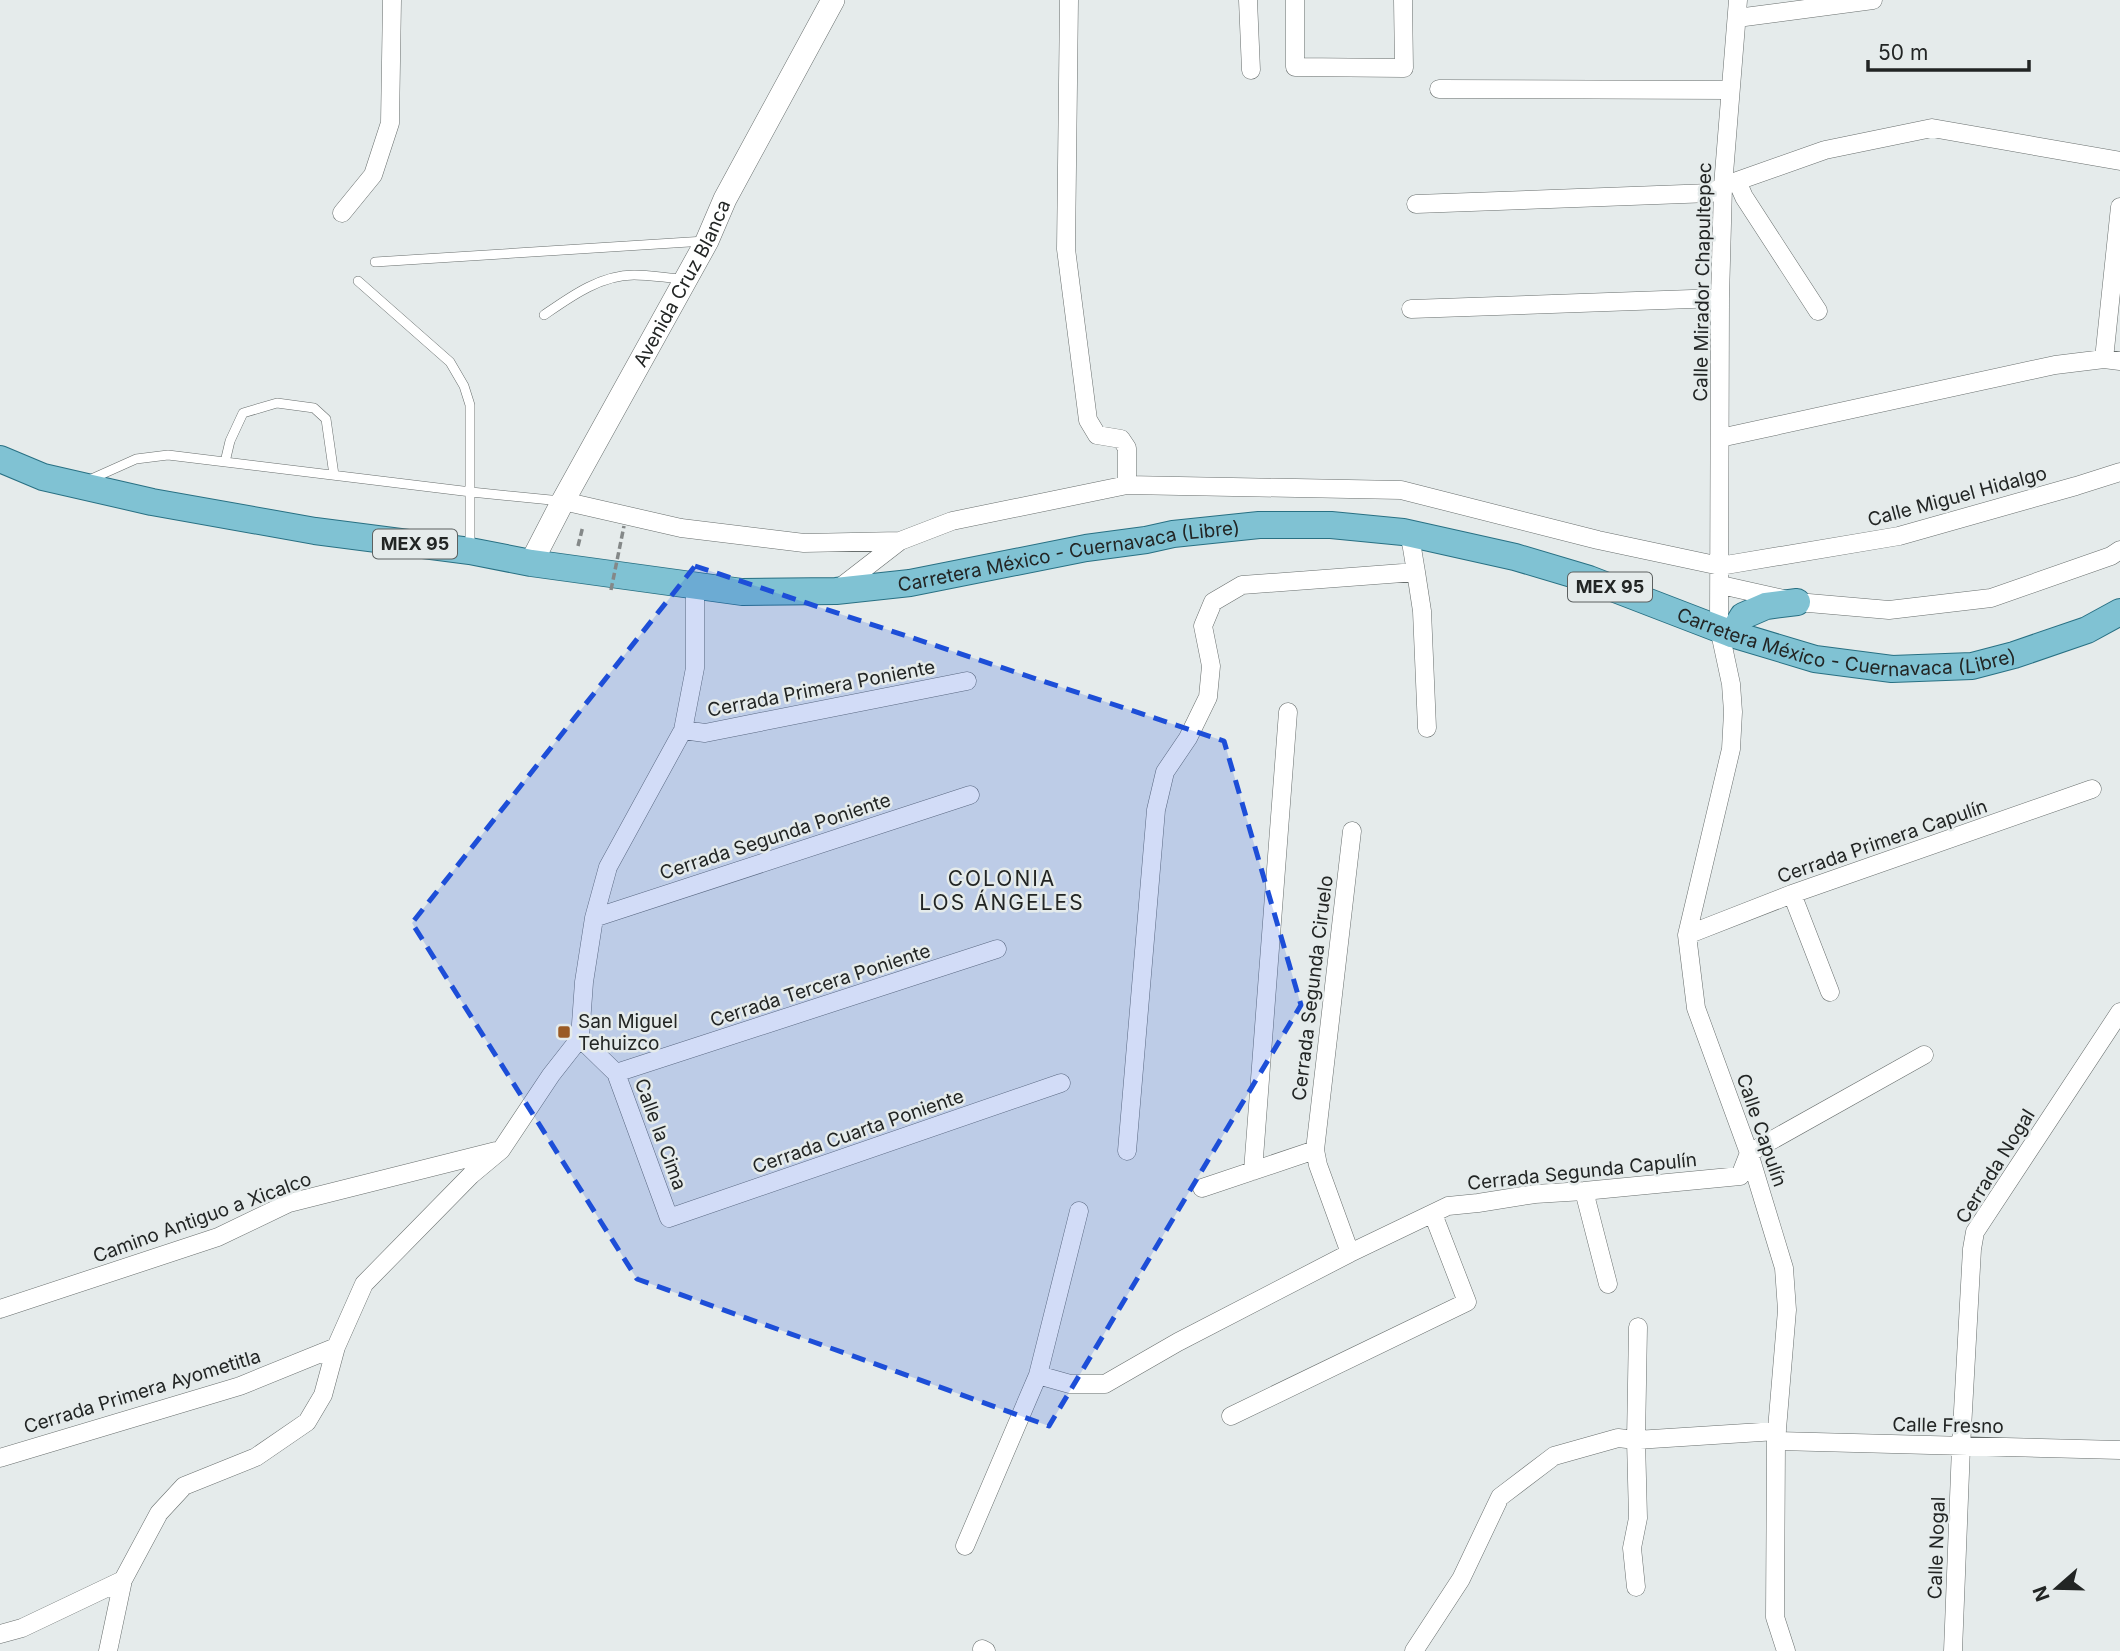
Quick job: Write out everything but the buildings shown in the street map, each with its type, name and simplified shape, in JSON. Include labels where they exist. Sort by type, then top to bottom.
[{"type":"main road","name":"Avenida Cruz Blanca","points":[[531,564],[707,241],[725,200],[833,0]]},
{"type":"main road","name":"Carretera México - Cuernavaca (Libre)","points":[[0,459],[43,477],[152,502],[316,531],[470,551],[531,564],[742,592],[836,591],[910,583],[1086,548],[1146,541],[1173,534],[1259,525],[1331,525],[1403,532],[1515,557],[1589,579],[1726,631],[1815,659],[1853,665],[1892,669],[1972,666],[2046,645],[2087,630],[2120,612]]},
{"type":"main road","points":[[1726,631],[1743,616],[1766,606],[1797,602]]},
{"type":"street","points":[[342,213],[373,175],[390,124],[392,0]]},
{"type":"street","points":[[1069,0],[1066,249],[1088,420],[1097,435],[1121,439],[1127,448],[1127,485]]},
{"type":"street","points":[[1248,0],[1251,70]]},
{"type":"street","points":[[1295,0],[1296,67],[1404,68],[1403,0]]},
{"type":"street","name":"Calle Mirador Chapultepec","points":[[1721,585],[1720,298],[1730,183],[1730,90],[1738,0]]},
{"type":"street","points":[[1737,18],[1873,0]]},
{"type":"street","points":[[1439,89],[1730,90]]},
{"type":"street","points":[[1416,204],[1711,193],[1730,183],[1825,150],[1932,128],[2120,161]]},
{"type":"street","points":[[1730,183],[1744,197],[1818,311]]},
{"type":"street","points":[[1720,438],[2055,365],[2112,360],[2120,207]]},
{"type":"street","points":[[1411,309],[1720,298]]},
{"type":"street","name":"Calle Miguel Hidalgo","points":[[1720,566],[1899,536],[2120,472]]},
{"type":"street","points":[[836,591],[900,541],[952,521],[1127,485],[1401,490],[1598,540],[1720,566]]},
{"type":"street","points":[[563,501],[681,528],[735,535],[804,543],[900,541]]},
{"type":"street","points":[[1403,532],[1411,542],[1422,611],[1427,728]]},
{"type":"street","points":[[1721,585],[1797,602],[1889,610],[1991,598],[2111,556],[2120,550]]},
{"type":"street","points":[[1127,1152],[1156,810],[1166,772],[1188,738],[1208,697],[1211,666],[1203,626],[1213,602],[1242,585],[1416,572]]},
{"type":"street","name":"Calle Capulín","points":[[1721,585],[1733,712],[1731,749],[1687,935],[1696,1008],[1749,1153],[1784,1268],[1787,1310],[1776,1436],[1775,1617],[1786,1651]]},
{"type":"street","points":[[107,1651],[123,1580],[159,1513],[184,1486],[256,1457],[307,1422],[323,1395],[336,1347],[364,1284],[471,1175],[501,1150],[551,1075],[580,1038],[584,982],[594,918],[608,867],[683,730],[695,668],[695,586]]},
{"type":"street","name":"Cerrada Primera Poniente","points":[[683,730],[705,733],[967,681]]},
{"type":"street","points":[[1253,1171],[1288,712]]},
{"type":"street","name":"Cerrada Primera Capulín","points":[[1687,935],[1792,894],[2092,789]]},
{"type":"street","name":"Cerrada Segunda Poniente","points":[[594,918],[970,795]]},
{"type":"street","name":"Cerrada Segunda Ciruelo","points":[[1315,1150],[1352,831]]},
{"type":"street","points":[[1792,894],[1830,992]]},
{"type":"street","name":"Cerrada Tercera Poniente","points":[[616,1073],[997,949]]},
{"type":"street","name":"Cerrada Nogal","points":[[1961,1447],[1975,1232],[2120,1012]]},
{"type":"street","name":"Calle la Cima","points":[[580,1038],[616,1073],[669,1218]]},
{"type":"street","name":"Cerrada Segunda Capulín","points":[[1038,1375],[1070,1384],[1105,1384],[1178,1342],[1350,1253],[1448,1206],[1535,1194],[1740,1177],[1749,1153],[1924,1055]]},
{"type":"street","name":"Cerrada Cuarta Poniente","points":[[669,1218],[1061,1083]]},
{"type":"street","name":"Camino Antiguo a Xicalco","points":[[0,1309],[218,1237],[289,1203],[501,1150]]},
{"type":"street","points":[[1202,1188],[1315,1150],[1350,1253]]},
{"type":"street","points":[[1584,1191],[1608,1284]]},
{"type":"street","points":[[965,1546],[1038,1375],[1079,1211]]},
{"type":"street","points":[[1231,1416],[1467,1303],[1433,1214]]},
{"type":"street","points":[[1636,1587],[1632,1548],[1638,1518],[1638,1327]]},
{"type":"street","name":"Cerrada Primera Ayometitla","points":[[0,1458],[240,1386],[336,1347]]},
{"type":"street","name":"Calle Fresno","points":[[1413,1651],[1461,1580],[1500,1497],[1554,1456],[1618,1438],[1636,1440],[1776,1436],[1961,1447],[2120,1450]]},
{"type":"street","name":"Calle Nogal","points":[[1953,1651],[1961,1447]]},
{"type":"street","points":[[0,1634],[22,1628],[123,1580]]},
{"type":"lane","points":[[375,262],[707,241]]},
{"type":"lane","points":[[544,315],[575,293],[602,281],[631,275],[685,279]]},
{"type":"lane","points":[[358,281],[450,362],[464,386],[470,405],[470,551]]},
{"type":"lane","points":[[225,462],[230,441],[243,413],[277,403],[314,408],[326,419],[334,475]]},
{"type":"lane","points":[[79,485],[136,459],[168,455],[563,501]]},
{"type":"path","points":[[573,568],[585,516]]},
{"type":"path","points":[[611,590],[624,526]]},
{"type":"highlighted area","points":[[695,566],[1224,741],[1301,1005],[1049,1426],[637,1279],[412,923]]},
{"type":"place","name":"San Miguel Tehuizco","points":[[564,1032]]},
{"type":"district","name":"COLONIA LOS ÁNGELES","points":[[1002,891]]}]
